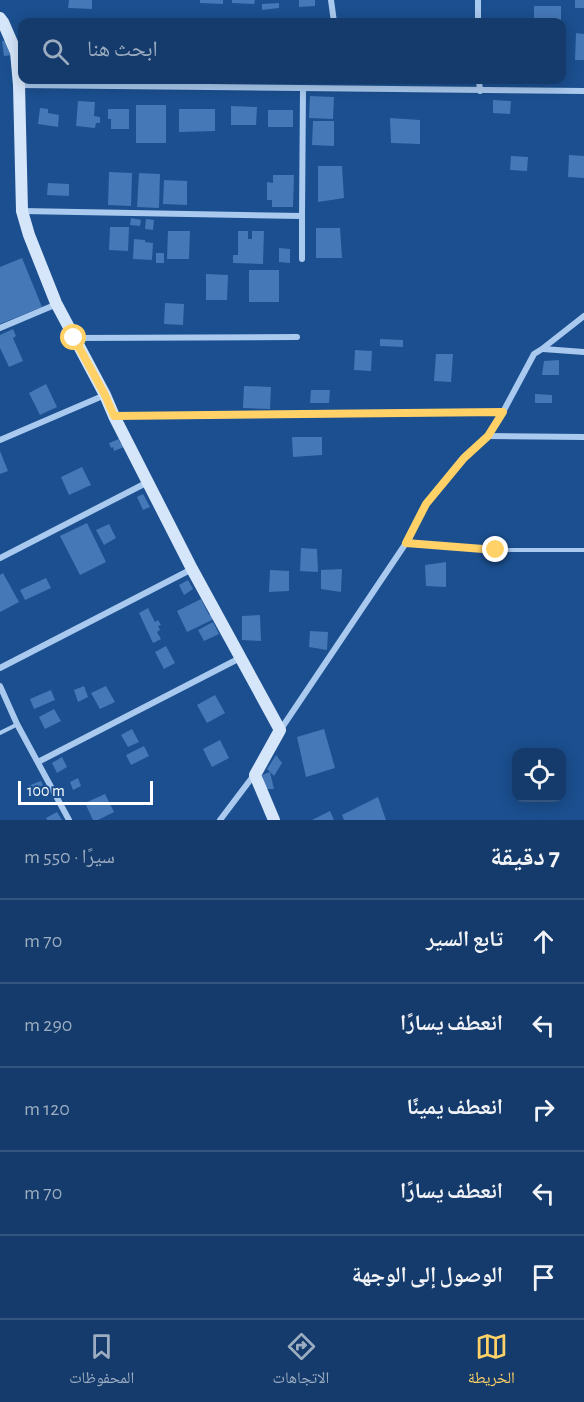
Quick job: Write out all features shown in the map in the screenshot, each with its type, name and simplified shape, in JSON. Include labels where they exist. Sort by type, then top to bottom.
[{"type":"street","points":[[331,0],[333,18]]},
{"type":"street","points":[[478,0],[478,18]]},
{"type":"street","points":[[0,18],[16,52],[18,69]]},
{"type":"street","points":[[343,84],[344,89]]},
{"type":"street","points":[[479,84],[480,91]]},
{"type":"street","points":[[280,730],[147,482],[57,304],[29,235],[22,211],[20,86],[584,92]]},
{"type":"street","points":[[302,259],[303,89]]},
{"type":"street","points":[[22,211],[302,216]]},
{"type":"street","points":[[0,328],[57,304]]},
{"type":"street","points":[[220,820],[255,775],[280,730],[406,543],[426,504],[464,458],[488,436],[534,354],[584,316]]},
{"type":"street","points":[[74,338],[297,337]]},
{"type":"street","points":[[542,349],[584,352]]},
{"type":"street","points":[[0,440],[105,395]]},
{"type":"street","points":[[114,416],[503,412]]},
{"type":"street","points":[[488,436],[584,437]]},
{"type":"street","points":[[0,558],[147,482]]},
{"type":"street","points":[[0,668],[192,569]]},
{"type":"street","points":[[38,762],[240,658]]},
{"type":"street","points":[[0,686],[17,724],[69,820]]},
{"type":"street","points":[[255,775],[274,820]]},
{"type":"lane","points":[[406,543],[496,550],[584,549]]},
{"type":"lane","points":[[0,733],[17,724]]},
{"type":"building","points":[[69,0],[92,0],[92,9],[68,8]]},
{"type":"building","points":[[200,0],[223,0],[223,4],[200,3]]},
{"type":"building","points":[[232,0],[255,0],[254,4],[232,3]]},
{"type":"building","points":[[299,0],[315,0],[315,6],[299,7]]},
{"type":"building","points":[[575,0],[584,0],[584,8],[575,8]]},
{"type":"building","points":[[279,3],[279,8],[262,10],[262,4]]},
{"type":"building","points":[[534,6],[561,6],[561,18],[534,18]]},
{"type":"building","points":[[576,33],[584,34],[584,60],[575,60]]},
{"type":"building","points":[[10,40],[12,55],[4,56],[2,41]]},
{"type":"building","points":[[310,96],[334,97],[333,119],[309,118]]},
{"type":"building","points":[[493,100],[511,101],[510,114],[493,113]]},
{"type":"building","points":[[78,101],[95,102],[94,116],[100,117],[100,123],[96,123],[95,128],[76,126]]},
{"type":"building","points":[[136,105],[166,105],[166,143],[136,143]]},
{"type":"building","points":[[231,106],[257,107],[256,125],[231,125]]},
{"type":"building","points":[[40,108],[48,109],[48,113],[59,115],[58,127],[38,124]]},
{"type":"building","points":[[108,109],[129,109],[129,129],[111,129]]},
{"type":"building","points":[[179,109],[215,109],[215,131],[179,132]]},
{"type":"building","points":[[268,110],[293,110],[293,127],[268,127]]},
{"type":"building","points":[[390,118],[420,120],[420,144],[391,143]]},
{"type":"building","points":[[313,121],[334,121],[334,146],[312,145]]},
{"type":"building","points":[[569,155],[584,156],[584,178],[568,177]]},
{"type":"building","points":[[511,156],[528,157],[527,171],[510,170]]},
{"type":"building","points":[[318,166],[342,166],[344,198],[318,202]]},
{"type":"building","points":[[109,172],[132,173],[131,206],[108,205]]},
{"type":"building","points":[[139,173],[160,174],[159,208],[137,207]]},
{"type":"building","points":[[273,175],[294,175],[293,207],[272,207],[272,200],[267,200],[267,182],[273,183]]},
{"type":"building","points":[[164,180],[187,181],[187,205],[163,204]]},
{"type":"building","points":[[48,183],[69,184],[69,196],[47,195]]},
{"type":"building","points":[[131,218],[141,220],[140,226],[130,225]]},
{"type":"building","points":[[146,219],[154,220],[153,230],[145,229]]},
{"type":"building","points":[[110,227],[129,227],[128,251],[109,250]]},
{"type":"building","points":[[316,228],[340,228],[342,258],[316,258]]},
{"type":"building","points":[[168,231],[190,231],[189,259],[167,259]]},
{"type":"building","points":[[238,231],[248,231],[248,239],[252,239],[252,231],[264,231],[263,264],[233,263],[233,255],[238,255]]},
{"type":"building","points":[[134,239],[153,243],[152,260],[133,259]]},
{"type":"building","points":[[279,248],[290,249],[290,263],[279,262]]},
{"type":"building","points":[[156,253],[164,253],[164,263],[156,263]]},
{"type":"building","points":[[22,258],[42,307],[0,324],[0,267]]},
{"type":"building","points":[[249,270],[279,270],[279,302],[249,302]]},
{"type":"building","points":[[206,274],[228,275],[227,300],[206,300]]},
{"type":"building","points":[[165,303],[184,304],[183,325],[164,324]]},
{"type":"building","points":[[13,329],[16,336],[13,338],[23,361],[9,367],[0,348],[0,335]]},
{"type":"building","points":[[380,339],[403,340],[403,347],[380,346]]},
{"type":"building","points":[[355,350],[372,351],[371,371],[354,370]]},
{"type":"building","points":[[436,354],[453,354],[451,382],[434,381]]},
{"type":"building","points":[[559,360],[559,375],[542,375],[544,361]]},
{"type":"building","points":[[46,384],[57,407],[40,415],[29,393]]},
{"type":"building","points":[[244,386],[271,387],[270,409],[243,408]]},
{"type":"building","points":[[311,390],[330,390],[329,403],[310,403]]},
{"type":"building","points":[[535,394],[552,395],[552,403],[535,403]]},
{"type":"building","points":[[292,437],[322,437],[322,455],[293,457]]},
{"type":"building","points":[[119,439],[124,447],[114,451],[109,443]]},
{"type":"building","points":[[0,451],[8,471],[0,474]]},
{"type":"building","points":[[82,467],[91,485],[69,495],[61,477]]},
{"type":"building","points":[[143,494],[150,507],[143,510],[137,497]]},
{"type":"building","points":[[87,523],[106,562],[80,575],[60,536]]},
{"type":"building","points":[[109,524],[116,538],[104,545],[96,530]]},
{"type":"building","points":[[301,548],[317,549],[318,572],[300,571]]},
{"type":"building","points":[[446,562],[446,587],[426,586],[425,565]]},
{"type":"building","points":[[342,569],[341,592],[321,589],[321,570]]},
{"type":"building","points":[[270,570],[289,571],[289,591],[269,592]]},
{"type":"building","points":[[3,573],[19,602],[0,612],[0,575]]},
{"type":"building","points":[[46,578],[51,588],[25,600],[20,590]]},
{"type":"building","points":[[188,580],[193,589],[184,595],[179,585]]},
{"type":"building","points":[[201,599],[209,615],[211,614],[214,619],[187,632],[177,611]]},
{"type":"building","points":[[148,608],[155,622],[158,620],[161,625],[158,626],[160,630],[157,632],[161,639],[153,643],[139,613]]},
{"type":"building","points":[[260,615],[261,641],[242,640],[242,616]]},
{"type":"building","points":[[213,622],[219,634],[204,641],[198,630]]},
{"type":"building","points":[[310,631],[328,632],[327,650],[309,647]]},
{"type":"building","points":[[166,646],[175,663],[164,669],[155,652]]},
{"type":"building","points":[[84,686],[88,697],[78,702],[74,690]]},
{"type":"building","points":[[106,686],[115,702],[100,709],[91,693]]},
{"type":"building","points":[[51,690],[55,700],[34,709],[30,699]]},
{"type":"building","points":[[215,695],[225,713],[207,723],[197,705]]},
{"type":"building","points":[[54,709],[61,721],[45,729],[39,717]]},
{"type":"building","points":[[132,729],[139,742],[128,747],[121,735]]},
{"type":"building","points":[[324,729],[335,768],[306,777],[297,737]]},
{"type":"building","points":[[220,740],[229,758],[212,767],[203,749]]},
{"type":"building","points":[[144,746],[149,756],[131,765],[126,755]]},
{"type":"building","points":[[276,755],[282,763],[274,776],[267,769]]},
{"type":"building","points":[[62,757],[67,767],[57,773],[52,763]]},
{"type":"building","points":[[270,772],[274,789],[266,789],[262,775]]},
{"type":"building","points":[[78,778],[81,786],[73,790],[70,782]]},
{"type":"building","points":[[41,781],[43,785],[31,791],[28,786]]},
{"type":"building","points":[[105,794],[114,812],[93,820],[85,803]]},
{"type":"building","points":[[378,797],[386,820],[344,820],[342,815]]},
{"type":"building","points":[[330,811],[334,820],[312,820]]},
{"type":"building","points":[[57,812],[62,820],[47,820],[46,818]]},
{"type":"route","points":[[74,338],[114,416],[503,412],[488,436],[464,458],[426,504],[406,543],[496,550]]}]
